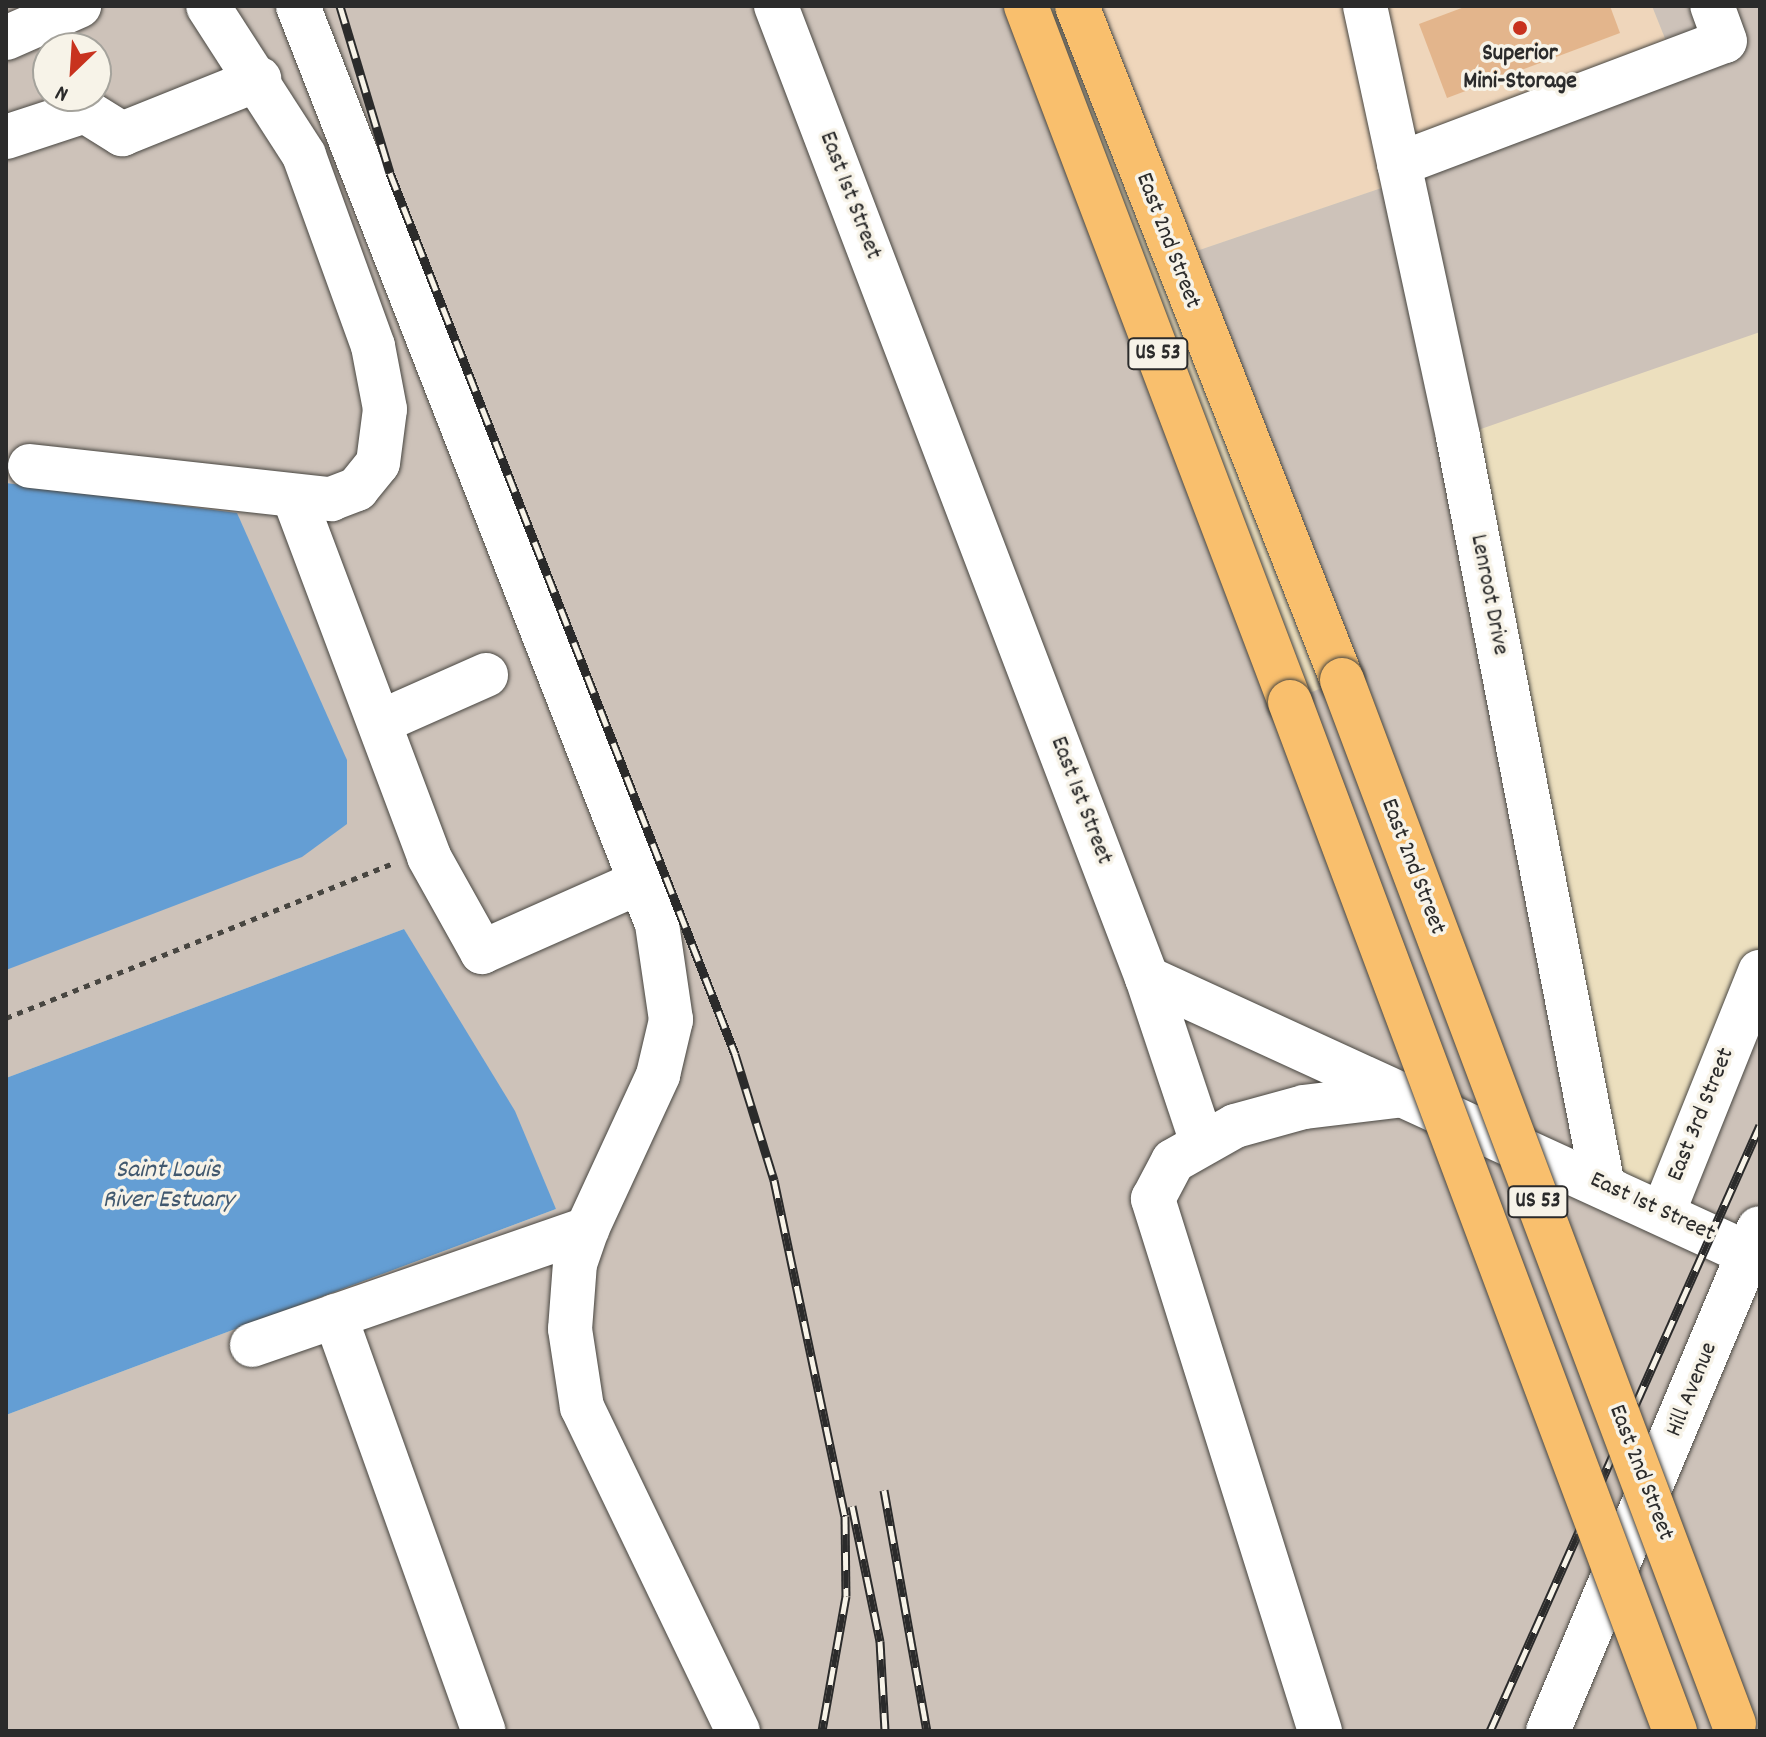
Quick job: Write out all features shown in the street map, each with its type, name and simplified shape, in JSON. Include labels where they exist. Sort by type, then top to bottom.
[{"type":"highway","name":"East 2nd Street","points":[[1026,6],[1675,1731]]},
{"type":"highway","name":"East 2nd Street","points":[[1077,6],[1342,680],[1735,1728]]},
{"type":"street","points":[[6,38],[79,6]]},
{"type":"street","points":[[30,466],[331,499],[357,489],[378,463],[385,409],[373,346],[304,155],[259,79],[208,6]]},
{"type":"street","points":[[298,6],[640,882],[667,968],[671,1020],[658,1075],[587,1229],[575,1263],[570,1329],[582,1407],[738,1731]]},
{"type":"street","name":"East 1st Street","points":[[776,6],[1147,978],[1663,1213],[1756,1246]]},
{"type":"street","name":"Lenroot Drive","points":[[1365,6],[1603,1186]]},
{"type":"street","points":[[1399,164],[1725,41],[1712,6]]},
{"type":"street","points":[[6,137],[85,111],[122,134],[259,79]]},
{"type":"street","points":[[294,497],[427,849],[482,952],[640,882]]},
{"type":"street","points":[[380,722],[486,675]]},
{"type":"street","name":"East 3rd Street","points":[[1663,1213],[1760,972]]},
{"type":"street","points":[[1147,978],[1202,1142]]},
{"type":"street","points":[[1320,1731],[1153,1215],[1165,1170],[1202,1142],[1279,1112],[1403,1095]]},
{"type":"street","points":[[252,1345],[587,1229]]},
{"type":"street","name":"Hill Avenue","points":[[1548,1731],[1756,1246]]},
{"type":"street","points":[[335,1316],[484,1731]]},
{"type":"path","points":[[6,1018],[427,849]]},
{"type":"shaded area","points":[[6,6],[1026,6],[1290,701],[1341,680],[1173,259],[1402,181],[1676,66],[1652,6],[1760,6],[1760,332],[1458,437],[1603,1186],[1662,1213],[1760,990],[1760,1731],[6,1731],[6,1415],[556,1209],[404,929],[6,1078]]},
{"type":"shaded area","points":[[1077,6],[1652,6],[1676,66],[1402,181],[1173,259]]},
{"type":"water","points":[[6,483],[237,513],[347,760],[347,824],[302,857],[6,970]]},
{"type":"water","name":"Saint Louis River Estuary","points":[[404,929],[515,1111],[556,1209],[6,1415],[6,1078]]},
{"type":"building","points":[[1467,6],[1610,6],[1620,33],[1447,98],[1419,24]]},
{"type":"railway","points":[[340,6],[390,173],[735,1054],[774,1180],[845,1516],[846,1596],[822,1731]]},
{"type":"railway","points":[[1490,1731],[1760,1125]]},
{"type":"railway","points":[[884,1490],[927,1731]]},
{"type":"railway","points":[[852,1506],[880,1641],[885,1731]]},
{"type":"place","name":"Superior Mini-Storage","points":[[1520,28]]}]
